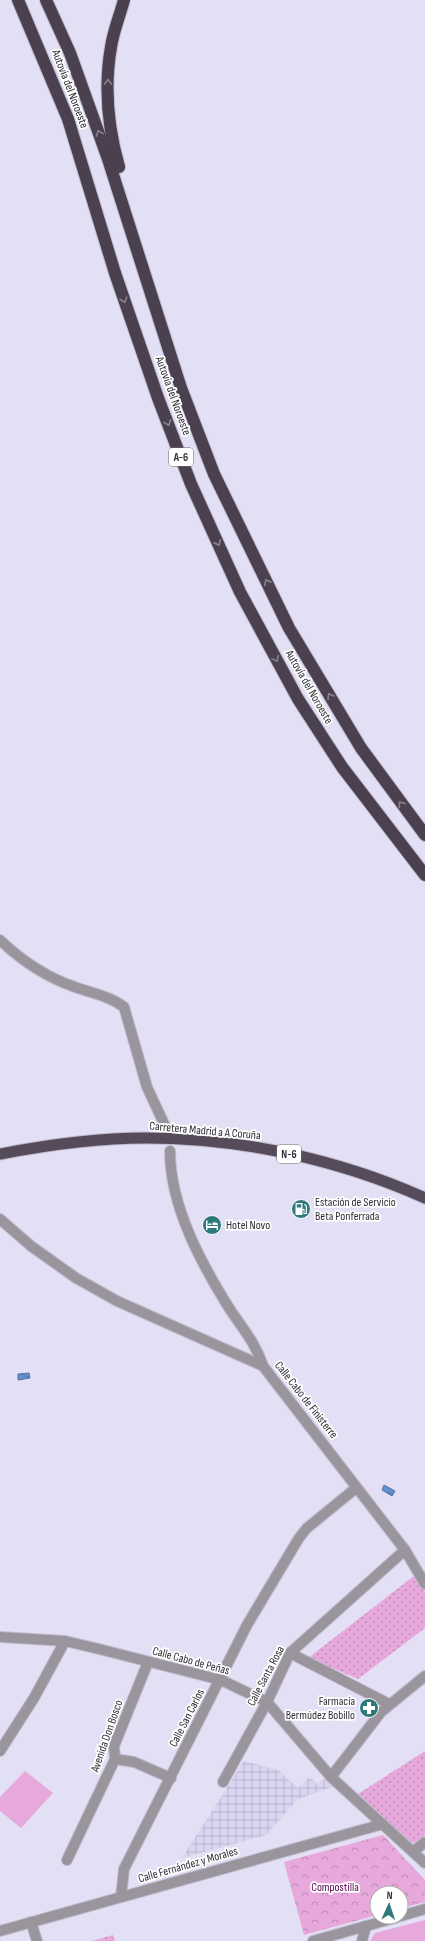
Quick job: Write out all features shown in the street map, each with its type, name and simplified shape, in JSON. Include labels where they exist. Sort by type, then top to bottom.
[{"type":"highway","points":[[11,0],[60,112],[115,273]]},
{"type":"highway","name":"Autovía del Noroeste","points":[[18,0],[68,119],[115,273],[158,398],[191,484],[240,592],[298,699],[342,768],[425,875]]},
{"type":"highway","name":"Autovía del Noroeste","points":[[46,0],[70,53],[105,151],[181,388],[207,452],[214,474],[289,628],[361,748],[425,835]]},
{"type":"highway","points":[[124,0],[111,46],[108,73],[108,92],[114,149],[160,311],[207,452]]},
{"type":"highway","name":"Carretera Madrid a A Coruña","points":[[0,1154],[49,1145],[144,1138],[216,1142],[312,1158],[401,1187],[425,1198]]},
{"type":"street","points":[[0,940],[14,953],[52,978],[106,998],[124,1007],[147,1088],[166,1128]]},
{"type":"street","name":"Calle Cabo de Finisterre","points":[[170,1151],[171,1166],[188,1231],[206,1269],[257,1348],[263,1366],[331,1452],[356,1488],[405,1550],[425,1584]]},
{"type":"street","points":[[0,1218],[31,1246],[76,1278],[110,1298],[263,1366]]},
{"type":"street","name":"Calle San Carlos","points":[[121,1897],[124,1869],[221,1680],[247,1625],[307,1528],[356,1488]]},
{"type":"street","name":"Calle Santa Rosa","points":[[223,1782],[267,1702],[290,1653],[405,1550]]},
{"type":"street","name":"Calle Cabo de Peñas","points":[[0,1637],[65,1641],[221,1680],[267,1702],[331,1777],[414,1851],[425,1863]]},
{"type":"street","points":[[0,1752],[34,1698],[65,1641]]},
{"type":"street","points":[[290,1653],[389,1704]]},
{"type":"street","name":"Avenida Don Bosco","points":[[67,1860],[115,1759],[114,1746],[148,1662]]},
{"type":"street","points":[[331,1777],[381,1712],[425,1676]]},
{"type":"street","points":[[115,1759],[134,1762],[171,1778]]},
{"type":"street","name":"Calle Fernández y Morales","points":[[0,1931],[384,1824]]},
{"type":"street","points":[[414,1851],[425,1842]]},
{"type":"street","points":[[409,1914],[425,1909]]},
{"type":"street","points":[[32,1922],[37,1941]]},
{"type":"street","points":[[312,1941],[370,1925]]},
{"type":"street","points":[[362,1941],[366,1926]]},
{"type":"street","points":[[347,1941],[349,1930]]},
{"type":"shaded area","points":[[244,1761],[278,1770],[298,1788],[310,1777],[317,1784],[325,1779],[332,1787],[298,1799],[266,1835],[182,1858]]},
{"type":"green space","points":[[414,1576],[425,1592],[425,1628],[358,1679],[308,1658]]},
{"type":"green space","points":[[425,1751],[425,1835],[415,1843],[411,1842],[358,1794]]},
{"type":"green space","points":[[25,1771],[53,1793],[21,1828],[0,1811],[0,1797]]},
{"type":"green space","name":"Compostilla","points":[[383,1835],[425,1880],[425,1902],[409,1906],[409,1885],[369,1885],[369,1917],[304,1935],[284,1862]]},
{"type":"green space","points":[[425,1920],[425,1941],[370,1941],[375,1933]]},
{"type":"green space","points":[[113,1935],[115,1941],[91,1941]]},
{"type":"water","points":[[29,1373],[30,1378],[18,1380],[18,1374]]},
{"type":"water","points":[[384,1485],[395,1491],[392,1496],[382,1490]]},
{"type":"place","name":"Estación de Servicio Beta Ponferrada","points":[[301,1209]]},
{"type":"place","name":"Hotel Novo","points":[[212,1225]]},
{"type":"place","name":"Farmacia Bermúdez Bobillo","points":[[369,1708]]}]
